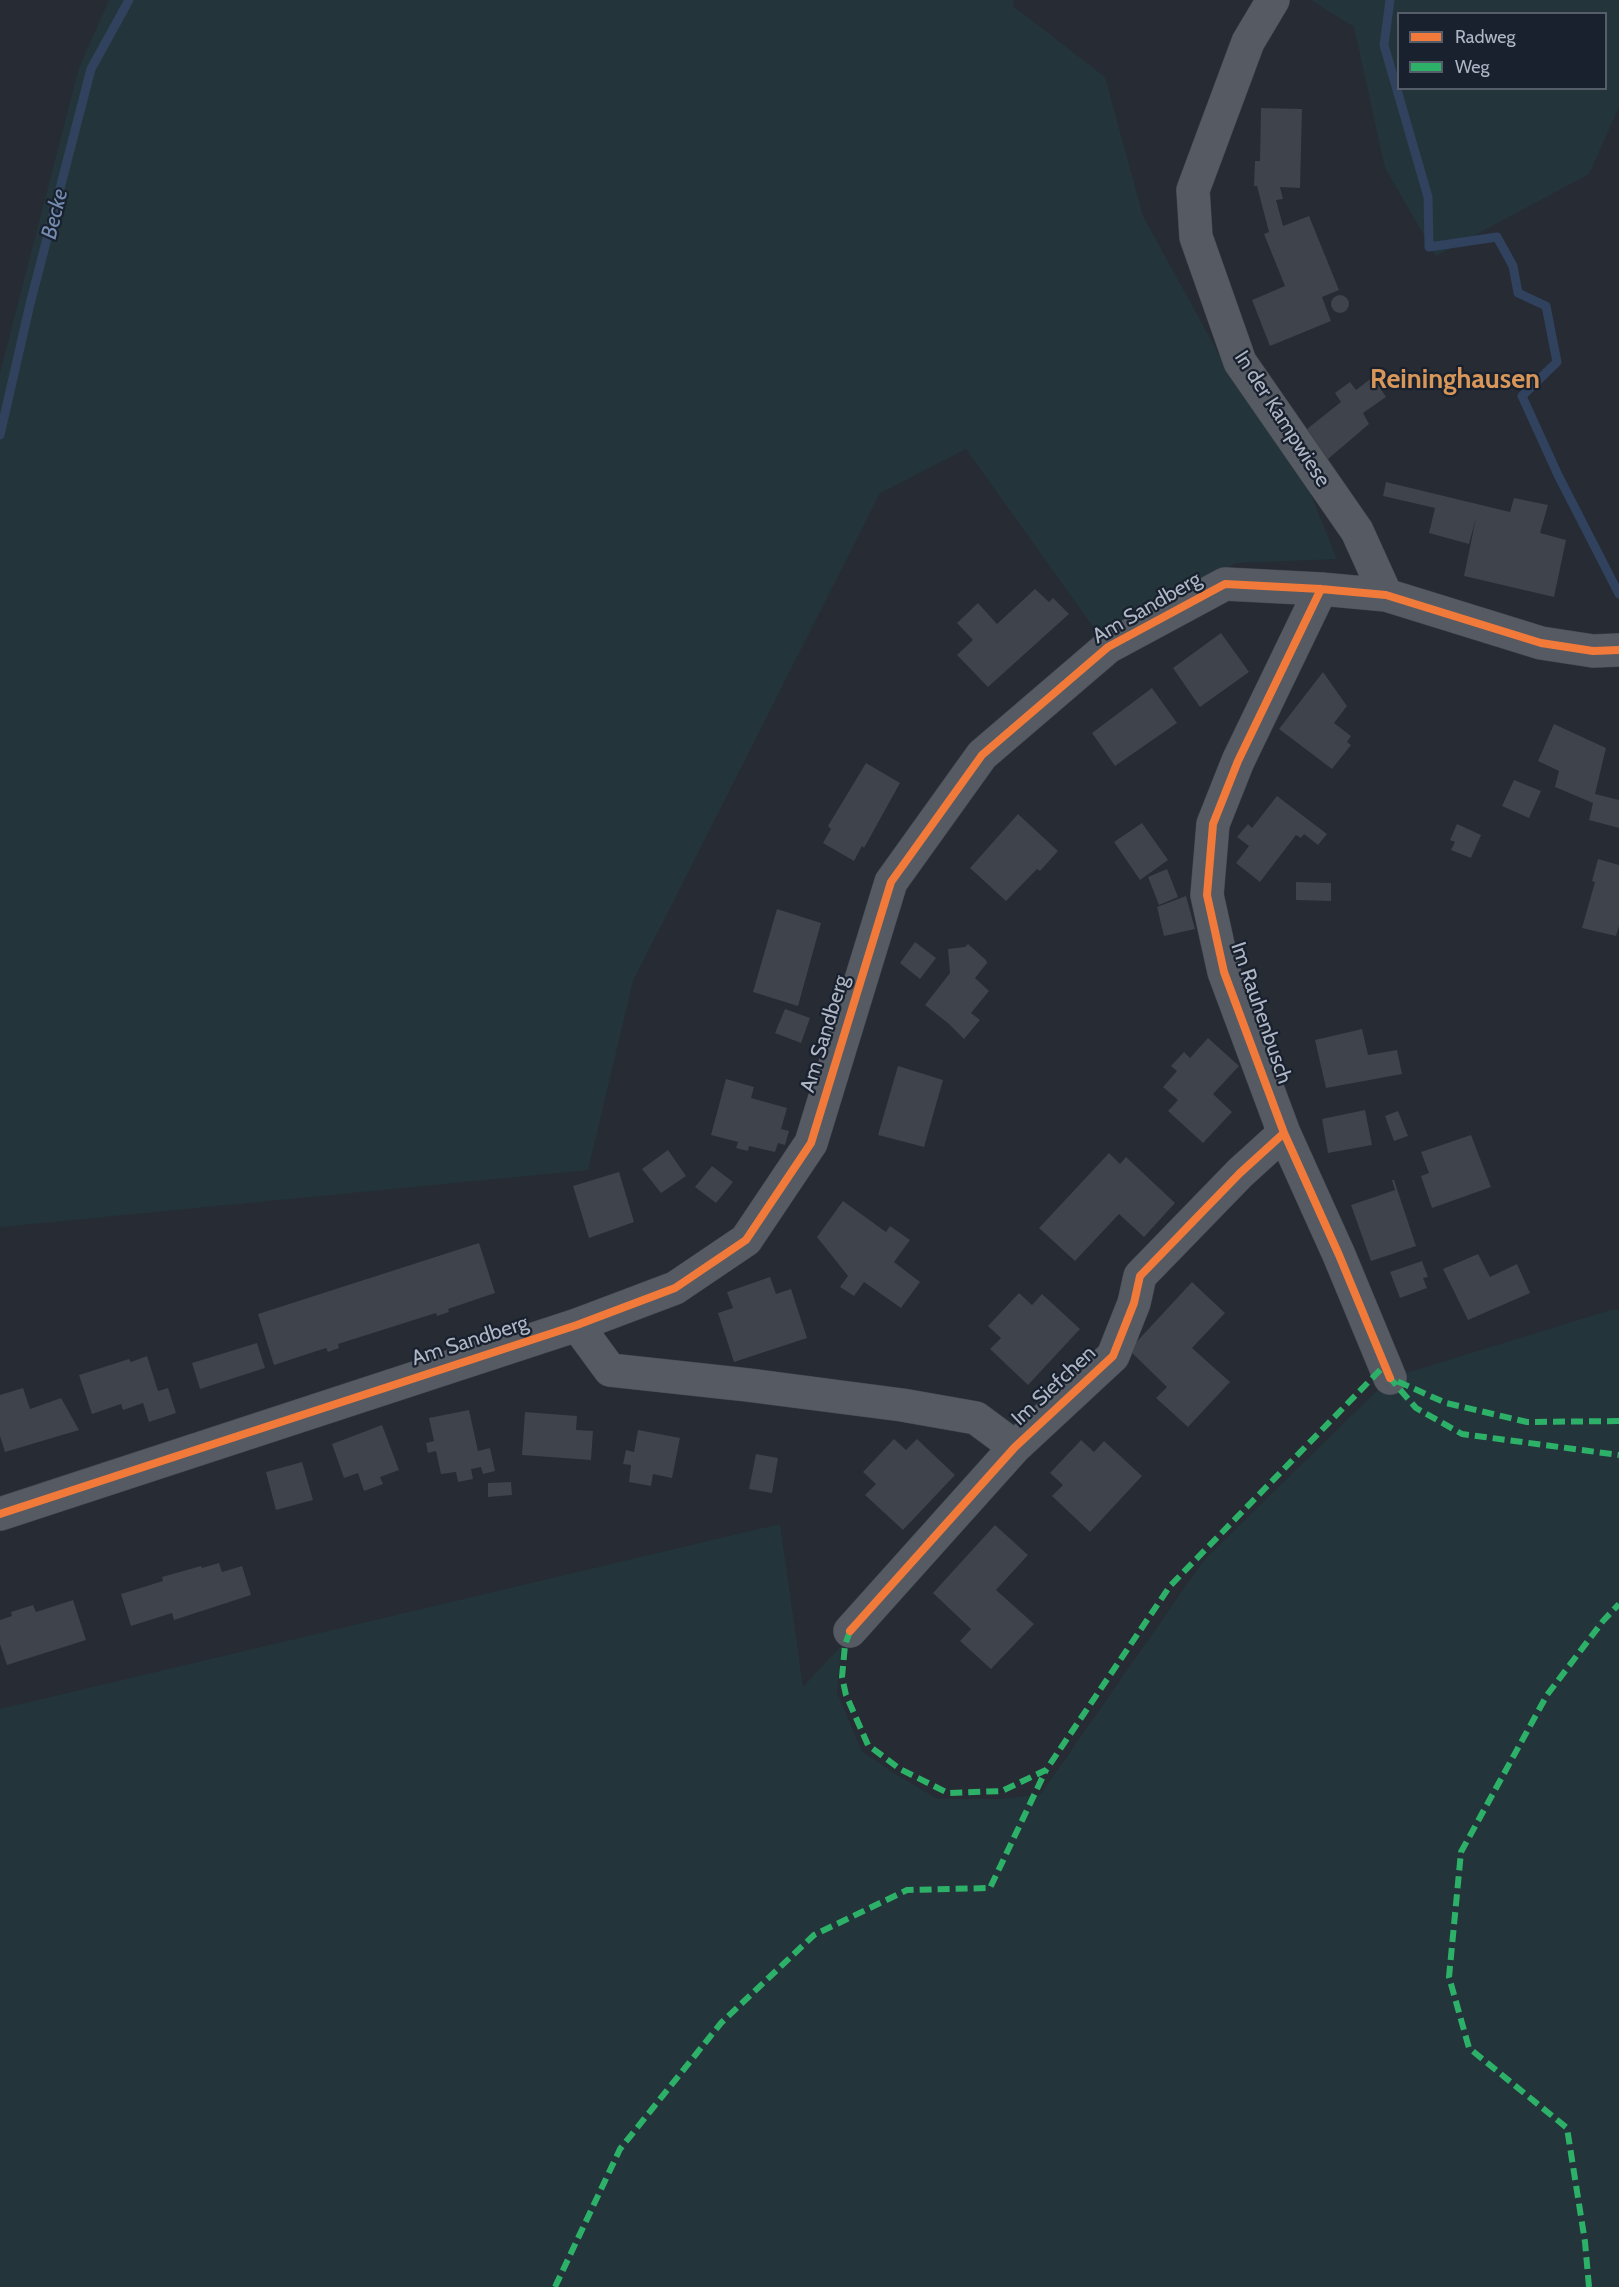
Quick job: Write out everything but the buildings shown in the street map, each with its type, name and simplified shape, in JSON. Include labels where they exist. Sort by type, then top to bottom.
[{"type":"street","name":"In der Kampwiese","points":[[1273,0],[1248,42],[1193,190],[1196,237],[1240,362],[1357,531],[1386,595]]},
{"type":"street","name":"Am Sandberg","points":[[0,1514],[577,1325],[675,1288],[746,1240],[811,1143],[891,882],[982,755],[1108,647],[1225,584],[1386,595],[1540,643],[1593,651],[1619,650]]},
{"type":"street","name":"Im Rauhenbusch","points":[[1321,589],[1238,761],[1213,824],[1207,895],[1224,972],[1284,1133],[1340,1256],[1390,1378]]},
{"type":"street","name":"Im Siefchen","points":[[850,1631],[1015,1447],[1113,1356],[1134,1303],[1140,1276],[1240,1173],[1284,1133]]},
{"type":"street","name":"Im Siefchen","points":[[577,1325],[610,1370],[748,1384],[902,1405],[976,1419],[1015,1447]]},
{"type":"shaded area","points":[[109,0],[1014,0],[1013,6],[1105,77],[1143,216],[1222,360],[1306,483],[1337,559],[1236,563],[1099,635],[966,449],[880,493],[633,981],[588,1170],[0,1227],[0,373],[79,68]]},
{"type":"shaded area","points":[[1311,0],[1619,0],[1619,107],[1589,174],[1436,256],[1385,168],[1354,27]]},
{"type":"shaded area","points":[[1611,1310],[1619,1310],[1619,2287],[0,2287],[0,1709],[780,1524],[803,1687],[841,1646],[837,1693],[862,1751],[895,1774],[938,1799],[1001,1799],[1040,1795],[1204,1560],[1390,1378]]},
{"type":"waterway","name":"Becke","points":[[0,435],[30,304],[91,69],[129,0]]},
{"type":"waterway","points":[[1390,0],[1384,45],[1397,90]]},
{"type":"waterway","points":[[1397,90],[1428,197],[1429,247],[1497,237],[1513,266],[1518,293],[1546,306],[1557,362],[1522,396],[1558,475],[1619,594]]},
{"type":"marked path","points":[[850,1631],[845,1645],[842,1677],[846,1695],[868,1745],[900,1769],[948,1793],[1002,1791],[1046,1770],[1170,1586],[1384,1366]]},
{"type":"marked path","points":[[1619,1421],[1527,1422],[1446,1403],[1390,1378],[1416,1408],[1462,1434],[1619,1455]]},
{"type":"marked path","points":[[1589,2287],[1585,2242],[1567,2128],[1469,2048],[1449,1977],[1461,1852],[1547,1695],[1603,1621],[1619,1604]]},
{"type":"marked path","points":[[555,2287],[620,2149],[721,2023],[814,1935],[907,1890],[990,1888],[1046,1770]]},
{"type":"cycle path","points":[[0,1514],[577,1325],[675,1288],[746,1240],[811,1143],[891,882],[982,755],[1108,647],[1225,584],[1386,595],[1541,643],[1593,651],[1619,650]]},
{"type":"cycle path","points":[[1321,589],[1238,761],[1213,824],[1207,895],[1224,972],[1284,1133],[1339,1255],[1390,1378]]},
{"type":"cycle path","points":[[850,1631],[1015,1447],[1113,1356],[1134,1303],[1140,1276],[1240,1173],[1284,1133]]},
{"type":"district","name":"Reininghausen","points":[[1455,380]]}]
